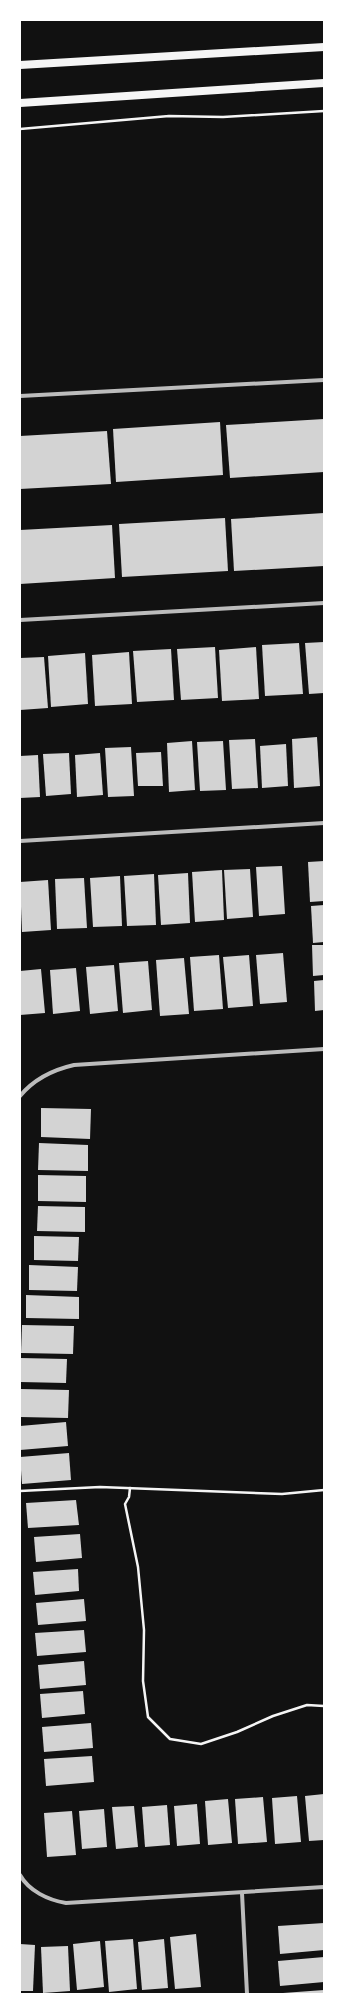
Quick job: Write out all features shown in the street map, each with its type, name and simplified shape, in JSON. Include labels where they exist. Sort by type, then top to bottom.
[{"type":"main road","points":[[20,65],[324,47]]},
{"type":"main road","points":[[20,103],[324,83]]},
{"type":"street","points":[[20,396],[324,380]]},
{"type":"street","points":[[20,620],[324,603]]},
{"type":"street","points":[[20,841],[324,824]]},
{"type":"street","points":[[20,1096],[35,1081],[47,1074],[74,1065],[324,1049]]},
{"type":"street","points":[[20,1875],[37,1894],[56,1902],[66,1903],[324,1887]]},
{"type":"street","points":[[242,1893],[247,1994]]},
{"type":"path","points":[[20,129],[169,116],[223,117],[324,111]]},
{"type":"path","points":[[20,1491],[100,1487],[282,1494],[324,1490]]},
{"type":"path","points":[[130,1488],[129,1497],[125,1504],[138,1567],[144,1630],[143,1680],[148,1717],[170,1739],[201,1744],[237,1732],[273,1716],[307,1705],[324,1706]]},
{"type":"building","points":[[324,419],[324,472],[230,478],[226,425]]},
{"type":"building","points":[[220,422],[223,475],[116,482],[113,429]]},
{"type":"building","points":[[107,431],[111,484],[20,489],[20,436]]},
{"type":"building","points":[[324,513],[324,566],[234,571],[231,519]]},
{"type":"building","points":[[225,518],[228,571],[122,577],[119,524]]},
{"type":"building","points":[[112,525],[115,578],[20,584],[20,530]]},
{"type":"building","points":[[324,642],[324,693],[309,694],[305,643]]},
{"type":"building","points":[[299,643],[303,694],[265,696],[262,645]]},
{"type":"building","points":[[215,647],[218,698],[181,700],[177,649]]},
{"type":"building","points":[[256,647],[259,699],[222,701],[219,650]]},
{"type":"building","points":[[171,649],[174,700],[137,702],[133,651]]},
{"type":"building","points":[[129,652],[132,704],[95,706],[92,655]]},
{"type":"building","points":[[85,653],[88,704],[51,707],[48,656]]},
{"type":"building","points":[[44,657],[48,708],[20,710],[20,658]]},
{"type":"building","points":[[317,737],[320,786],[294,788],[292,739]]},
{"type":"building","points":[[255,739],[258,788],[232,789],[229,740]]},
{"type":"building","points":[[192,741],[195,790],[169,792],[167,743]]},
{"type":"building","points":[[223,741],[226,790],[200,791],[197,742]]},
{"type":"building","points":[[286,744],[288,786],[262,788],[260,746]]},
{"type":"building","points":[[131,747],[134,796],[108,797],[105,748]]},
{"type":"building","points":[[161,752],[163,786],[138,786],[136,753]]},
{"type":"building","points":[[69,753],[71,794],[46,796],[43,754]]},
{"type":"building","points":[[100,753],[103,795],[77,797],[75,755]]},
{"type":"building","points":[[38,755],[40,797],[20,798],[20,756]]},
{"type":"building","points":[[324,861],[324,901],[310,902],[308,862]]},
{"type":"building","points":[[282,866],[285,914],[259,916],[256,867]]},
{"type":"building","points":[[250,869],[253,917],[227,919],[224,870]]},
{"type":"building","points":[[222,870],[224,920],[195,922],[192,872]]},
{"type":"building","points":[[188,873],[190,923],[161,925],[158,875]]},
{"type":"building","points":[[154,874],[156,925],[127,926],[124,876]]},
{"type":"building","points":[[120,876],[122,926],[93,927],[90,878]]},
{"type":"building","points":[[84,878],[87,928],[57,929],[55,879]]},
{"type":"building","points":[[48,880],[51,930],[22,932],[20,882]]},
{"type":"building","points":[[324,905],[324,942],[313,943],[311,906]]},
{"type":"building","points":[[312,945],[324,945],[324,975],[313,976]]},
{"type":"building","points":[[283,953],[287,1002],[260,1004],[256,955]]},
{"type":"building","points":[[219,955],[223,1009],[194,1011],[190,957]]},
{"type":"building","points":[[249,955],[253,1006],[228,1008],[223,957]]},
{"type":"building","points":[[184,958],[189,1014],[160,1016],[156,960]]},
{"type":"building","points":[[148,961],[152,1010],[123,1013],[119,963]]},
{"type":"building","points":[[114,965],[118,1011],[90,1014],[86,967]]},
{"type":"building","points":[[76,968],[80,1011],[53,1014],[50,970]]},
{"type":"building","points":[[41,969],[45,1013],[20,1015],[20,971]]},
{"type":"building","points":[[324,980],[324,1010],[315,1011],[314,981]]},
{"type":"building","points":[[41,1108],[91,1109],[90,1139],[41,1137]]},
{"type":"building","points":[[39,1143],[88,1145],[88,1171],[38,1170]]},
{"type":"building","points":[[38,1175],[86,1176],[86,1202],[38,1201]]},
{"type":"building","points":[[38,1206],[85,1207],[85,1232],[37,1231]]},
{"type":"building","points":[[34,1236],[79,1237],[78,1261],[34,1260]]},
{"type":"building","points":[[29,1265],[78,1267],[77,1291],[29,1290]]},
{"type":"building","points":[[26,1295],[79,1297],[79,1319],[26,1318]]},
{"type":"building","points":[[22,1325],[74,1326],[73,1354],[21,1353]]},
{"type":"building","points":[[20,1358],[67,1359],[66,1383],[20,1382]]},
{"type":"building","points":[[20,1389],[69,1390],[68,1418],[20,1417]]},
{"type":"building","points":[[66,1422],[68,1446],[20,1450],[20,1426]]},
{"type":"building","points":[[69,1453],[71,1480],[22,1484],[20,1457]]},
{"type":"building","points":[[76,1500],[79,1525],[28,1528],[26,1503]]},
{"type":"building","points":[[80,1534],[82,1558],[36,1562],[34,1537]]},
{"type":"building","points":[[78,1569],[79,1591],[35,1595],[33,1572]]},
{"type":"building","points":[[84,1599],[86,1621],[38,1625],[36,1603]]},
{"type":"building","points":[[84,1630],[86,1652],[37,1656],[35,1633]]},
{"type":"building","points":[[84,1661],[86,1685],[40,1689],[38,1665]]},
{"type":"building","points":[[83,1691],[85,1714],[42,1718],[40,1694]]},
{"type":"building","points":[[91,1723],[93,1748],[44,1752],[42,1727]]},
{"type":"building","points":[[92,1756],[94,1782],[46,1786],[44,1759]]},
{"type":"building","points":[[324,1794],[324,1840],[309,1841],[305,1796]]},
{"type":"building","points":[[297,1796],[301,1842],[275,1844],[272,1798]]},
{"type":"building","points":[[263,1797],[267,1842],[238,1844],[235,1799]]},
{"type":"building","points":[[228,1799],[232,1843],[208,1845],[205,1801]]},
{"type":"building","points":[[197,1804],[200,1844],[177,1846],[174,1806]]},
{"type":"building","points":[[167,1805],[170,1845],[145,1847],[142,1807]]},
{"type":"building","points":[[134,1806],[138,1847],[116,1849],[112,1807]]},
{"type":"building","points":[[104,1809],[107,1847],[82,1849],[79,1811]]},
{"type":"building","points":[[72,1811],[76,1855],[47,1857],[44,1813]]},
{"type":"building","points":[[324,1923],[324,1950],[280,1954],[278,1926]]},
{"type":"building","points":[[196,1934],[201,1987],[175,1989],[170,1937]]},
{"type":"building","points":[[133,1939],[137,1989],[109,1992],[105,1941]]},
{"type":"building","points":[[164,1939],[168,1988],[142,1990],[138,1942]]},
{"type":"building","points":[[100,1941],[104,1987],[77,1990],[73,1944]]},
{"type":"building","points":[[20,1944],[35,1945],[33,1991],[20,1991]]},
{"type":"building","points":[[68,1946],[70,1991],[43,1993],[41,1947]]},
{"type":"building","points":[[324,1957],[324,1982],[280,1986],[278,1961]]},
{"type":"building","points":[[324,1990],[324,1994],[283,1994],[283,1993]]}]
